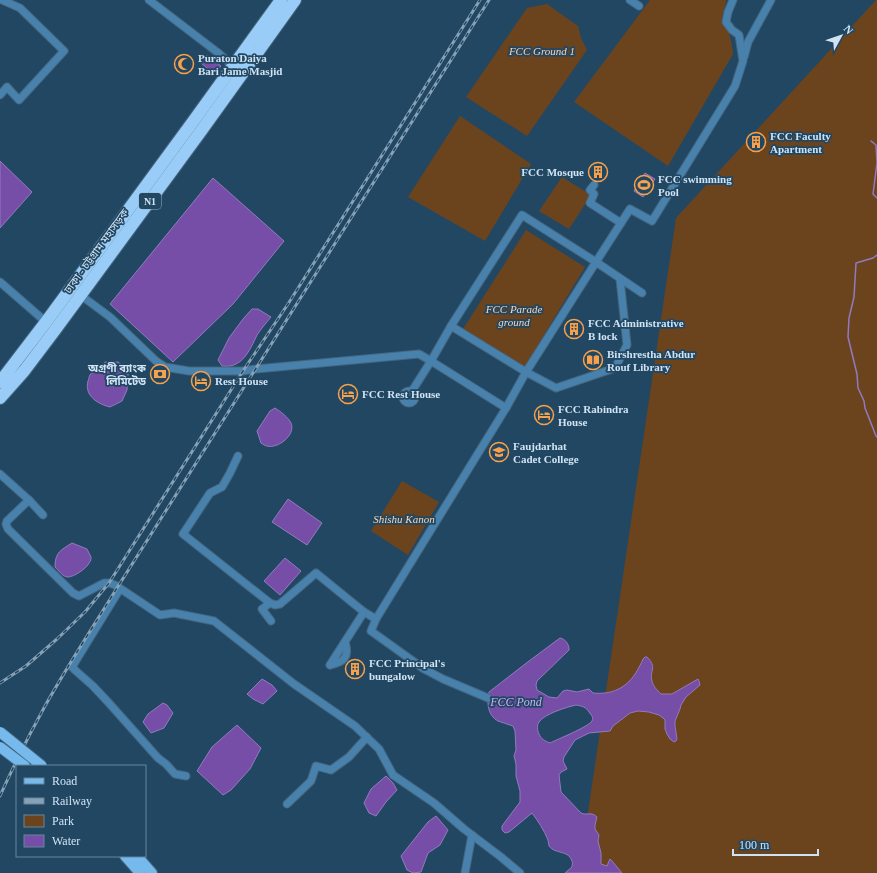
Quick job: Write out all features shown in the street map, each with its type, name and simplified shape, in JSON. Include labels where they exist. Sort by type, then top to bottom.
[{"type":"highway","name":"ঢাকা - চট্টগ্রাম মহাসড়ক","points":[[0,398],[56,330],[75,292],[281,0]]},
{"type":"highway","name":"ঢাকা - চট্টগ্রাম মহাসড়ক","points":[[0,382],[46,322],[75,292],[201,131],[295,0]]},
{"type":"main road","points":[[0,732],[41,765]]},
{"type":"main road","points":[[0,747],[24,765]]},
{"type":"main road","points":[[126,857],[140,873]]},
{"type":"main road","points":[[138,857],[152,873]]},
{"type":"street","points":[[0,95],[7,87],[19,100],[64,51],[20,8],[2,0]]},
{"type":"street","points":[[149,0],[234,66]]},
{"type":"street","points":[[630,0],[639,6]]},
{"type":"street","points":[[733,0],[726,22],[732,30],[739,35],[743,61]]},
{"type":"street","points":[[488,698],[443,679],[424,669],[371,631],[376,619],[506,408],[526,372],[630,209],[652,221],[735,86],[748,42],[772,0]]},
{"type":"street","points":[[594,185],[590,190],[594,194],[590,203],[621,223]]},
{"type":"street","points":[[412,391],[522,215],[642,293]]},
{"type":"street","points":[[452,326],[526,372],[556,388],[615,368],[627,345],[620,279]]},
{"type":"street","points":[[0,282],[46,322]]},
{"type":"street","points":[[75,292],[110,317],[156,361],[166,367],[189,371],[243,371],[419,354],[431,360],[506,408]]},
{"type":"street","points":[[238,456],[222,487],[210,493],[183,534],[270,603],[275,605],[280,604],[316,573],[364,612],[376,619]]},
{"type":"street","points":[[0,474],[43,515]]},
{"type":"street","points":[[28,500],[7,521],[6,524],[8,529],[72,593],[79,596],[104,583],[109,583],[115,585],[120,590],[160,615],[174,613],[214,621],[294,684],[355,726],[379,749],[393,775],[434,803],[464,830],[520,873]]},
{"type":"street","points":[[120,590],[72,667],[93,686],[158,758],[175,774],[186,776]]},
{"type":"street","points":[[270,603],[260,611],[271,621]]},
{"type":"street","points":[[345,642],[364,612]]},
{"type":"street","points":[[287,804],[311,781],[316,766],[331,770],[349,756],[367,737]]},
{"type":"street","points":[[465,873],[472,835]]},
{"type":"green space","points":[[650,0],[726,0],[722,21],[729,34],[733,54],[668,166],[574,102]]},
{"type":"green space","points":[[876,0],[877,873],[579,873],[676,218]]},
{"type":"green space","name":"FCC Ground 1","points":[[547,4],[578,26],[581,38],[587,50],[527,136],[466,97],[527,8]]},
{"type":"green space","points":[[460,116],[531,164],[485,241],[408,197]]},
{"type":"green space","points":[[562,177],[591,195],[569,229],[539,211]]},
{"type":"green space","name":"FCC Parade ground","points":[[526,230],[585,267],[524,368],[463,329]]},
{"type":"green space","name":"Shishu Kanon","points":[[402,481],[439,502],[408,555],[371,531]]},
{"type":"water","points":[[207,55],[221,66],[214,74],[201,63]]},
{"type":"water","points":[[0,161],[32,192],[0,228]]},
{"type":"water","name":"FCC swimming Pool","points":[[645,173],[655,179],[643,197],[634,191]]},
{"type":"water","points":[[213,178],[284,241],[233,304],[173,362],[110,304]]},
{"type":"water","points":[[252,309],[258,309],[271,317],[257,335],[248,352],[240,361],[235,365],[222,366],[218,360],[229,338]]},
{"type":"water","points":[[105,362],[118,362],[128,374],[127,390],[122,401],[110,407],[101,404],[93,398],[88,391],[87,386],[90,375],[93,371]]},
{"type":"water","points":[[275,408],[290,421],[292,428],[289,436],[281,443],[266,446],[261,443],[257,431],[270,411]]},
{"type":"water","points":[[288,499],[322,523],[307,545],[272,522]]},
{"type":"water","points":[[72,543],[87,549],[91,559],[83,570],[74,576],[66,577],[55,567],[55,562],[59,552]]},
{"type":"water","points":[[285,558],[301,571],[280,595],[264,581]]},
{"type":"water","name":"FCC Pond","points":[[560,638],[566,642],[569,646],[569,650],[537,681],[536,685],[537,690],[549,697],[557,698],[563,691],[567,690],[577,692],[589,689],[593,693],[606,693],[618,689],[629,682],[645,657],[647,657],[652,664],[653,667],[651,677],[655,688],[661,694],[672,694],[698,679],[699,681],[700,685],[686,697],[681,705],[675,721],[676,741],[674,742],[670,739],[667,734],[665,729],[665,720],[663,718],[649,712],[638,711],[630,713],[613,726],[610,731],[589,733],[575,740],[564,757],[563,761],[567,769],[559,775],[561,792],[581,813],[593,814],[597,817],[595,829],[599,835],[598,841],[601,853],[601,864],[607,866],[610,859],[622,873],[565,873],[572,867],[570,858],[568,855],[554,850],[549,846],[545,833],[532,813],[509,832],[505,833],[502,830],[502,826],[520,802],[520,791],[516,776],[514,756],[516,750],[515,731],[513,726],[498,721],[494,718],[490,712],[488,696],[489,692]],"holes":[[[576,705],[582,706],[588,710],[593,720],[579,730],[550,743],[545,741],[538,732],[538,723],[546,716],[556,711]]]},
{"type":"water","points":[[262,679],[272,685],[277,691],[263,704],[247,694]]},
{"type":"water","points":[[163,703],[167,705],[173,713],[164,728],[151,733],[143,722],[148,714]]},
{"type":"water","points":[[237,725],[261,748],[250,769],[231,790],[223,795],[197,771],[212,747]]},
{"type":"water","points":[[386,776],[397,790],[376,816],[369,813],[364,803],[371,789]]},
{"type":"water","points":[[436,816],[448,830],[440,845],[428,853],[421,872],[413,873],[407,870],[401,856],[428,822]]},
{"type":"waterway","points":[[871,141],[876,145],[877,163],[873,194],[877,198]]},
{"type":"waterway","points":[[877,255],[873,258],[856,263],[854,297],[849,318],[848,337],[857,374],[858,388],[877,437]]},
{"type":"railway","points":[[0,683],[26,666],[57,639],[85,612],[109,583],[243,371],[288,304],[480,0]]},
{"type":"railway","points":[[0,796],[33,728],[72,661],[489,0]]},
{"type":"place","name":"Puraton Daiya Bari Jame Masjid","points":[[184,64]]},
{"type":"place","name":"FCC Faculty Apartment","points":[[756,142]]},
{"type":"place","name":"FCC Mosque","points":[[598,172]]},
{"type":"place","name":"FCC swimming Pool","points":[[644,185]]},
{"type":"place","name":"FCC Administrative B lock","points":[[574,329]]},
{"type":"place","name":"Birshrestha Abdur Rouf Library","points":[[593,360]]},
{"type":"place","name":"অগ্রণী ব্যাংক লিমিটেড","points":[[160,374]]},
{"type":"place","name":"Rest House","points":[[201,381]]},
{"type":"place","name":"FCC Rest House","points":[[348,394]]},
{"type":"place","name":"FCC Rabindra House","points":[[544,415]]},
{"type":"place","name":"Faujdarhat Cadet College","points":[[499,452]]},
{"type":"place","name":"FCC Principal's bungalow","points":[[355,669]]}]
